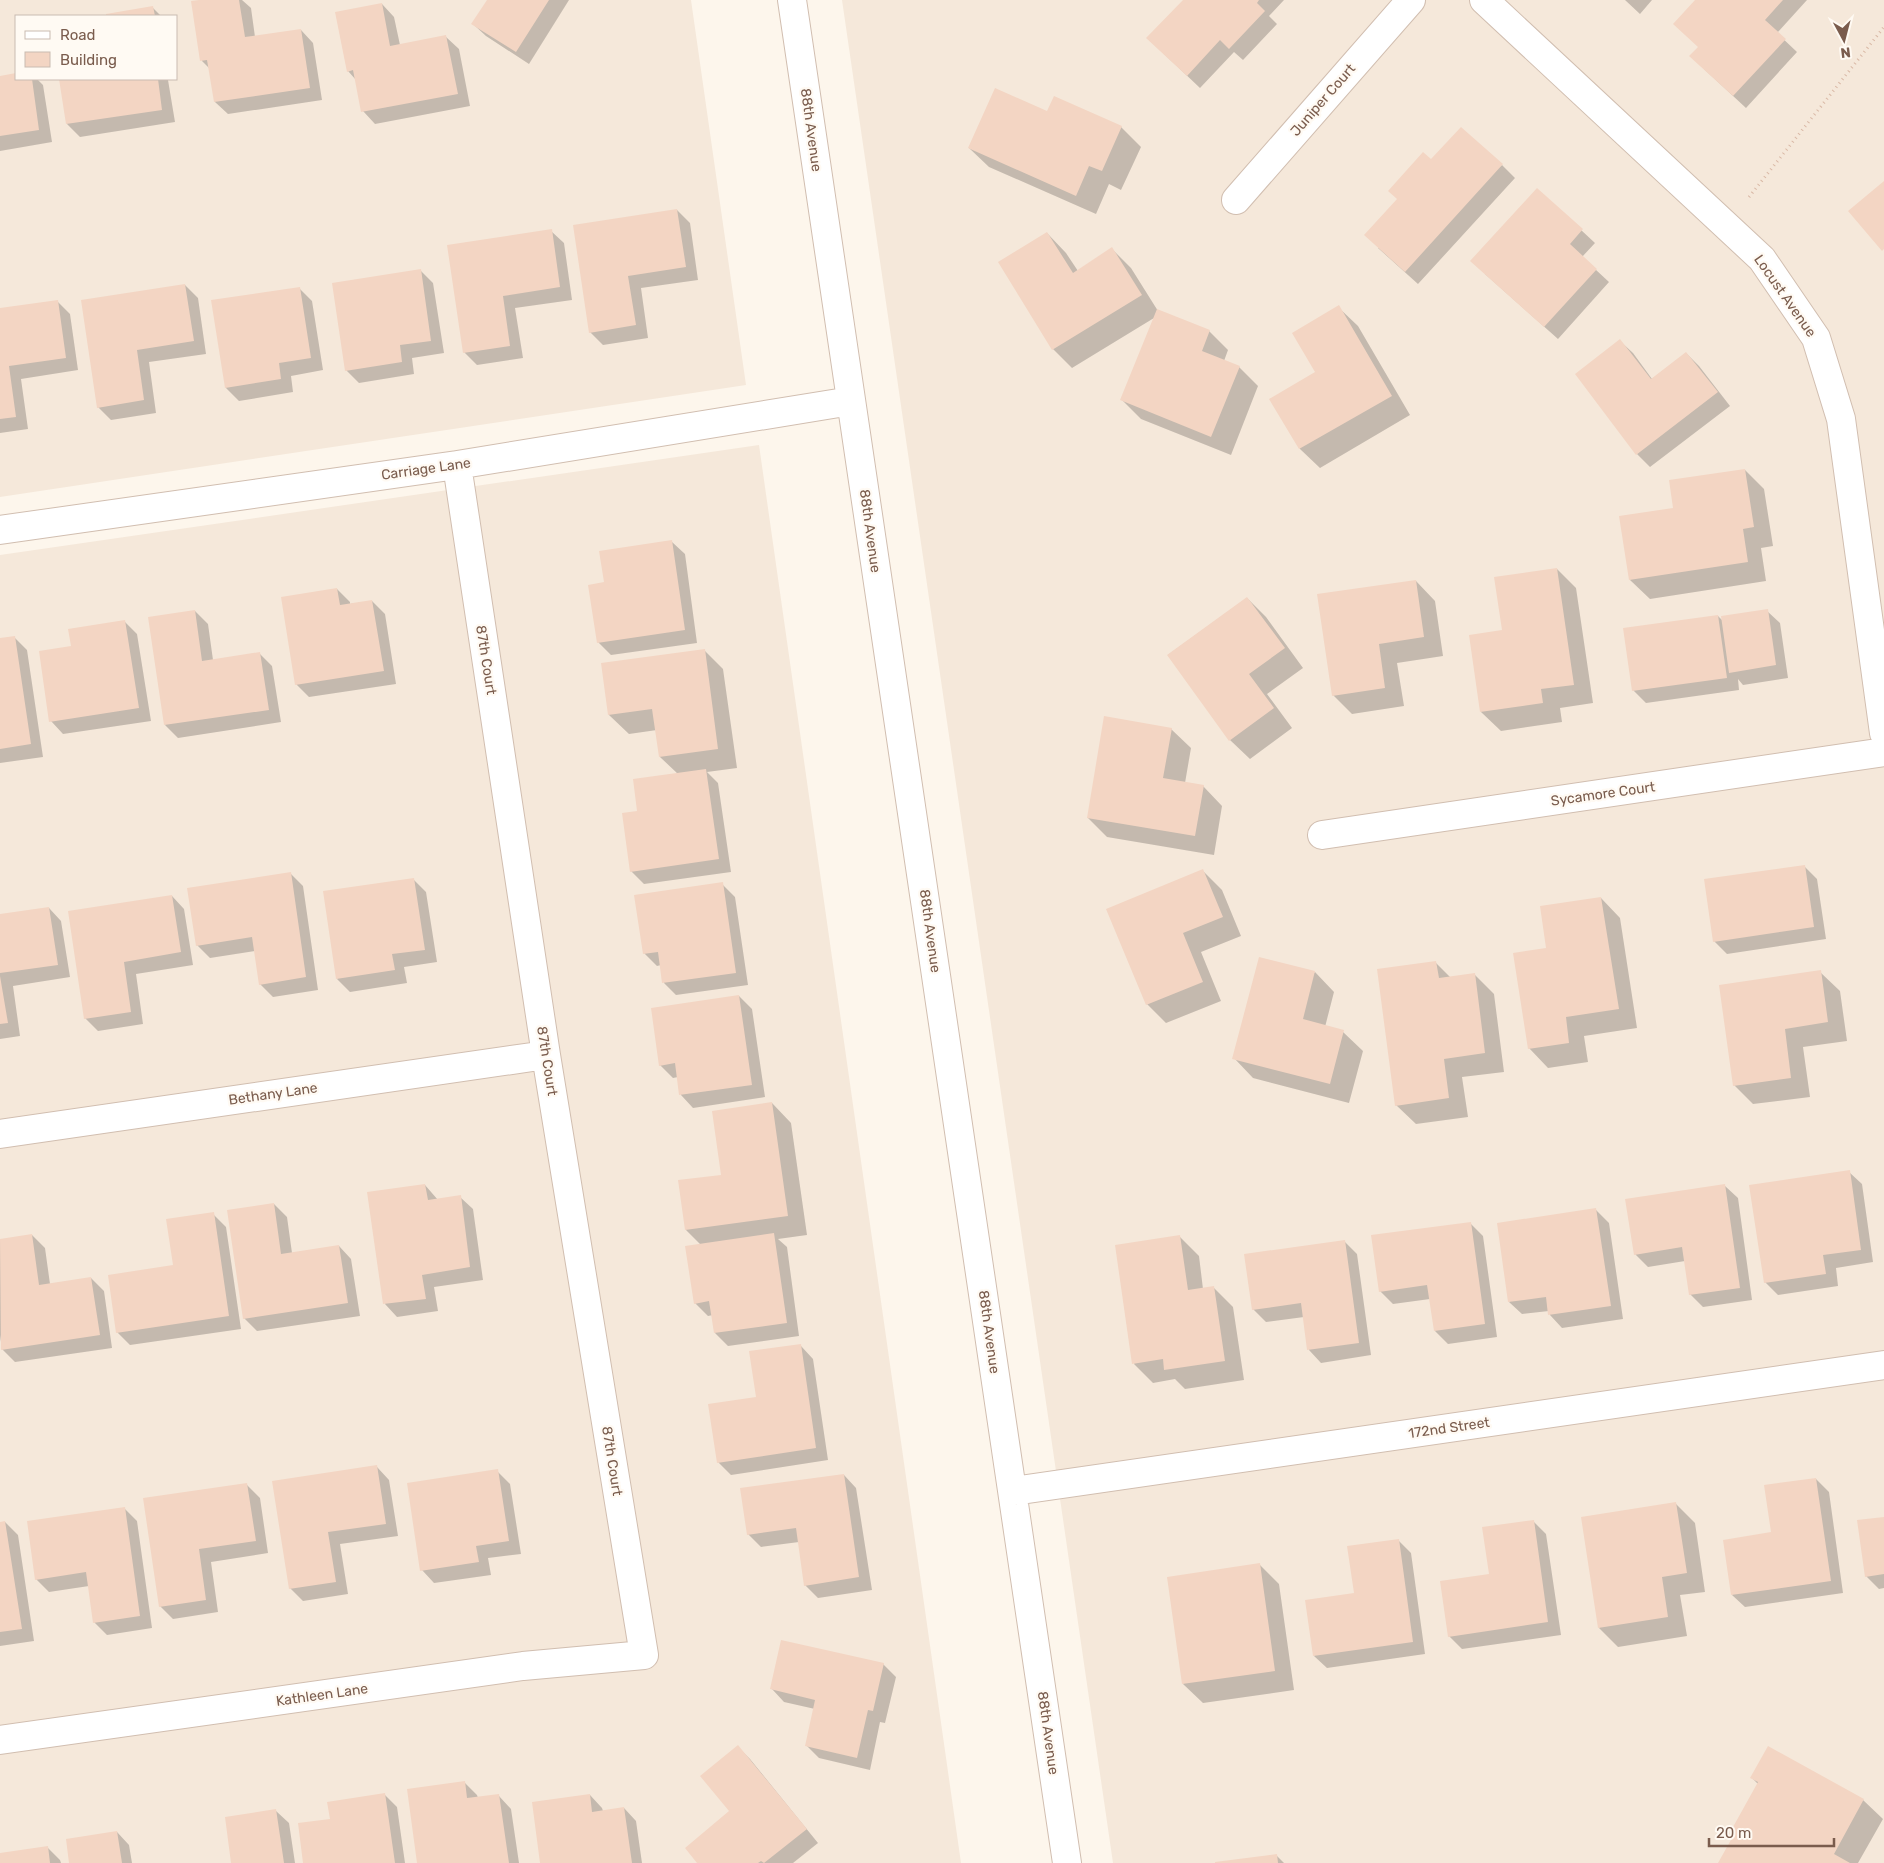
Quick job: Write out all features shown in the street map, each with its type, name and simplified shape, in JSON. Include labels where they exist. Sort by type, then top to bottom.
[{"type":"street","name":"88th Avenue","points":[[792,0],[1067,1863]]},
{"type":"street","name":"Juniper Court","points":[[1236,200],[1411,0]]},
{"type":"street","name":"Locust Avenue","points":[[1484,0],[1762,259],[1816,338],[1840,418],[1884,732]]},
{"type":"street","name":"Carriage Lane","points":[[0,530],[457,465],[851,401]]},
{"type":"street","name":"87th Court","points":[[457,465],[546,1055],[644,1656]]},
{"type":"street","name":"Sycamore Court","points":[[1322,835],[1884,752]]},
{"type":"street","name":"Bethany Lane","points":[[0,1134],[546,1055]]},
{"type":"street","name":"172nd Street","points":[[1013,1491],[1884,1364]]},
{"type":"street","name":"Kathleen Lane","points":[[0,1740],[522,1666],[644,1656]]},
{"type":"path","points":[[1726,225],[1884,27]]},
{"type":"shaded area","points":[[0,0],[691,0],[746,385],[0,497]]},
{"type":"shaded area","points":[[842,0],[1884,0],[1884,1863],[1113,1863]]},
{"type":"shaded area","points":[[759,445],[961,1863],[0,1863],[0,555]]},
{"type":"building","points":[[239,0],[245,37],[301,29],[310,88],[214,102],[207,60],[200,61],[191,1]]},
{"type":"building","points":[[487,0],[549,0],[516,52],[471,24]]},
{"type":"building","points":[[1183,0],[1259,0],[1257,3],[1265,11],[1229,49],[1220,40],[1187,76],[1146,38]]},
{"type":"building","points":[[1695,0],[1783,0],[1765,20],[1786,39],[1733,96],[1689,56],[1698,47],[1673,24]]},
{"type":"building","points":[[382,3],[390,46],[446,35],[458,94],[361,112],[353,70],[347,72],[335,12]]},
{"type":"building","points":[[153,6],[155,15],[106,15]]},
{"type":"building","points":[[15,73],[15,80],[32,80],[39,130],[0,136],[0,76]]},
{"type":"building","points":[[59,80],[158,80],[162,110],[66,124]]},
{"type":"building","points":[[995,88],[1047,111],[1054,96],[1122,126],[1102,171],[1089,166],[1076,196],[968,148]]},
{"type":"building","points":[[1461,127],[1503,164],[1405,272],[1364,235],[1397,199],[1388,191],[1423,152],[1431,159]]},
{"type":"building","points":[[1884,181],[1884,249],[1882,251],[1848,211]]},
{"type":"building","points":[[1537,188],[1583,229],[1570,244],[1597,269],[1544,327],[1470,261]]},
{"type":"building","points":[[677,209],[686,267],[628,276],[636,325],[589,333],[573,225]]},
{"type":"building","points":[[552,229],[560,287],[503,296],[510,346],[463,353],[447,245]]},
{"type":"building","points":[[1047,232],[1073,273],[1112,247],[1142,295],[1052,350],[998,262]]},
{"type":"building","points":[[421,269],[431,341],[400,345],[402,362],[345,371],[332,283]]},
{"type":"building","points":[[185,284],[194,341],[137,350],[144,400],[97,408],[81,300]]},
{"type":"building","points":[[300,287],[311,358],[279,363],[281,379],[225,388],[211,300]]},
{"type":"building","points":[[58,300],[66,358],[9,366],[16,417],[0,419],[0,308]]},
{"type":"building","points":[[1339,305],[1392,396],[1299,449],[1269,399],[1315,372],[1292,333]]},
{"type":"building","points":[[1157,309],[1210,330],[1202,351],[1240,366],[1211,437],[1120,400]]},
{"type":"building","points":[[1620,339],[1651,379],[1686,352],[1718,392],[1636,455],[1575,374]]},
{"type":"building","points":[[1745,469],[1754,527],[1743,529],[1748,562],[1629,580],[1619,516],[1673,508],[1669,480]]},
{"type":"building","points":[[672,540],[685,630],[597,643],[588,585],[604,582],[599,551]]},
{"type":"building","points":[[1557,568],[1574,685],[1541,689],[1543,703],[1480,712],[1469,635],[1502,630],[1494,577]]},
{"type":"building","points":[[1416,580],[1424,637],[1379,644],[1385,688],[1332,696],[1317,594]]},
{"type":"building","points":[[337,588],[340,605],[372,600],[384,671],[295,685],[281,597]]},
{"type":"building","points":[[1247,597],[1285,648],[1249,674],[1274,708],[1229,741],[1167,655]]},
{"type":"building","points":[[1768,609],[1776,665],[1729,673],[1721,616]]},
{"type":"building","points":[[195,610],[202,661],[260,652],[269,710],[164,725],[148,617]]},
{"type":"building","points":[[1718,615],[1727,678],[1632,691],[1623,628]]},
{"type":"building","points":[[125,620],[139,708],[49,722],[39,651],[71,646],[68,629]]},
{"type":"building","points":[[15,636],[31,744],[0,749],[0,638]]},
{"type":"building","points":[[705,649],[718,749],[659,757],[652,709],[608,715],[601,663]]},
{"type":"building","points":[[1104,716],[1172,728],[1163,778],[1204,785],[1195,836],[1087,818]]},
{"type":"building","points":[[706,769],[719,859],[630,872],[622,813],[637,811],[633,779]]},
{"type":"building","points":[[1805,865],[1814,927],[1713,942],[1704,879]]},
{"type":"building","points":[[1203,869],[1223,917],[1183,933],[1203,982],[1146,1005],[1106,909]]},
{"type":"building","points":[[291,872],[306,977],[259,985],[252,937],[196,946],[187,888]]},
{"type":"building","points":[[414,878],[425,950],[392,954],[395,970],[336,979],[323,891]]},
{"type":"building","points":[[723,882],[736,973],[662,983],[658,952],[643,954],[634,895]]},
{"type":"building","points":[[172,895],[181,952],[124,962],[131,1012],[84,1019],[68,911]]},
{"type":"building","points":[[1601,897],[1619,1009],[1566,1017],[1569,1043],[1528,1049],[1513,953],[1546,948],[1540,906]]},
{"type":"building","points":[[49,907],[58,965],[0,973],[0,914]]},
{"type":"building","points":[[1259,957],[1315,971],[1303,1019],[1344,1030],[1330,1084],[1232,1059]]},
{"type":"building","points":[[1436,961],[1439,978],[1475,973],[1485,1053],[1444,1059],[1449,1098],[1395,1106],[1377,969]]},
{"type":"building","points":[[1821,970],[1828,1022],[1785,1029],[1791,1078],[1733,1086],[1719,985]]},
{"type":"building","points":[[0,976],[8,1023],[0,1024]]},
{"type":"building","points":[[739,995],[752,1085],[679,1095],[675,1063],[659,1066],[651,1008]]},
{"type":"building","points":[[772,1102],[788,1216],[685,1230],[678,1180],[721,1175],[712,1111]]},
{"type":"building","points":[[1850,1170],[1861,1250],[1823,1255],[1826,1274],[1764,1283],[1749,1185]]},
{"type":"building","points":[[425,1184],[428,1200],[461,1195],[470,1267],[422,1275],[426,1299],[383,1304],[367,1192]]},
{"type":"building","points":[[1725,1184],[1740,1288],[1689,1295],[1682,1247],[1634,1255],[1625,1199]]},
{"type":"building","points":[[274,1203],[281,1254],[339,1245],[348,1303],[243,1319],[227,1210]]},
{"type":"building","points":[[1596,1208],[1611,1306],[1548,1315],[1546,1297],[1508,1302],[1497,1223]]},
{"type":"building","points":[[214,1212],[229,1316],[116,1333],[108,1275],[173,1265],[166,1219]]},
{"type":"building","points":[[1471,1222],[1485,1324],[1434,1331],[1427,1285],[1379,1292],[1371,1235]]},
{"type":"building","points":[[774,1233],[787,1323],[714,1333],[709,1301],[694,1304],[685,1246]]},
{"type":"building","points":[[32,1234],[39,1285],[91,1277],[100,1335],[1,1350],[0,1239]]},
{"type":"building","points":[[1180,1235],[1188,1290],[1214,1286],[1225,1361],[1164,1370],[1163,1359],[1132,1364],[1115,1245]]},
{"type":"building","points":[[1345,1240],[1359,1343],[1307,1350],[1301,1303],[1252,1310],[1244,1254]]},
{"type":"building","points":[[801,1344],[816,1448],[717,1463],[708,1404],[756,1397],[749,1351]]},
{"type":"building","points":[[377,1465],[386,1524],[328,1532],[336,1582],[289,1589],[272,1481]]},
{"type":"building","points":[[498,1469],[509,1541],[476,1546],[479,1562],[420,1571],[407,1483]]},
{"type":"building","points":[[844,1474],[859,1577],[804,1586],[796,1528],[747,1535],[740,1488]]},
{"type":"building","points":[[1816,1478],[1831,1581],[1731,1595],[1723,1540],[1771,1532],[1764,1485]]},
{"type":"building","points":[[247,1483],[256,1541],[199,1549],[206,1600],[159,1607],[143,1498]]},
{"type":"building","points":[[1676,1502],[1687,1573],[1662,1577],[1668,1617],[1598,1628],[1581,1517]]},
{"type":"building","points":[[125,1507],[140,1616],[93,1623],[86,1572],[35,1580],[27,1521]]},
{"type":"building","points":[[1884,1517],[1884,1574],[1865,1577],[1857,1520]]},
{"type":"building","points":[[1534,1520],[1548,1622],[1448,1637],[1440,1581],[1489,1574],[1482,1527]]},
{"type":"building","points":[[5,1521],[22,1629],[0,1632],[0,1522]]},
{"type":"building","points":[[1399,1539],[1413,1642],[1313,1656],[1305,1600],[1354,1593],[1347,1546]]},
{"type":"building","points":[[1260,1563],[1275,1671],[1182,1684],[1167,1577]]},
{"type":"building","points":[[781,1640],[884,1663],[873,1711],[868,1710],[857,1758],[805,1746],[815,1700],[770,1689]]},
{"type":"building","points":[[738,1745],[807,1829],[764,1863],[761,1861],[758,1863],[697,1863],[685,1848],[729,1811],[700,1776]]},
{"type":"building","points":[[1768,1746],[1864,1799],[1834,1854],[1850,1863],[1718,1863],[1732,1838],[1728,1836],[1758,1782],[1750,1778]]},
{"type":"building","points":[[465,1781],[467,1798],[499,1794],[509,1863],[417,1863],[407,1789]]},
{"type":"building","points":[[385,1793],[395,1863],[303,1863],[298,1823],[330,1819],[327,1802]]},
{"type":"building","points":[[590,1794],[592,1812],[624,1807],[632,1863],[540,1863],[532,1802]]},
{"type":"building","points":[[276,1809],[284,1863],[231,1863],[225,1817]]},
{"type":"building","points":[[117,1831],[122,1863],[69,1863],[66,1839]]},
{"type":"building","points":[[48,1846],[50,1863],[0,1863],[0,1853]]},
{"type":"building","points":[[1277,1854],[1278,1863],[1215,1863],[1215,1862]]}]
